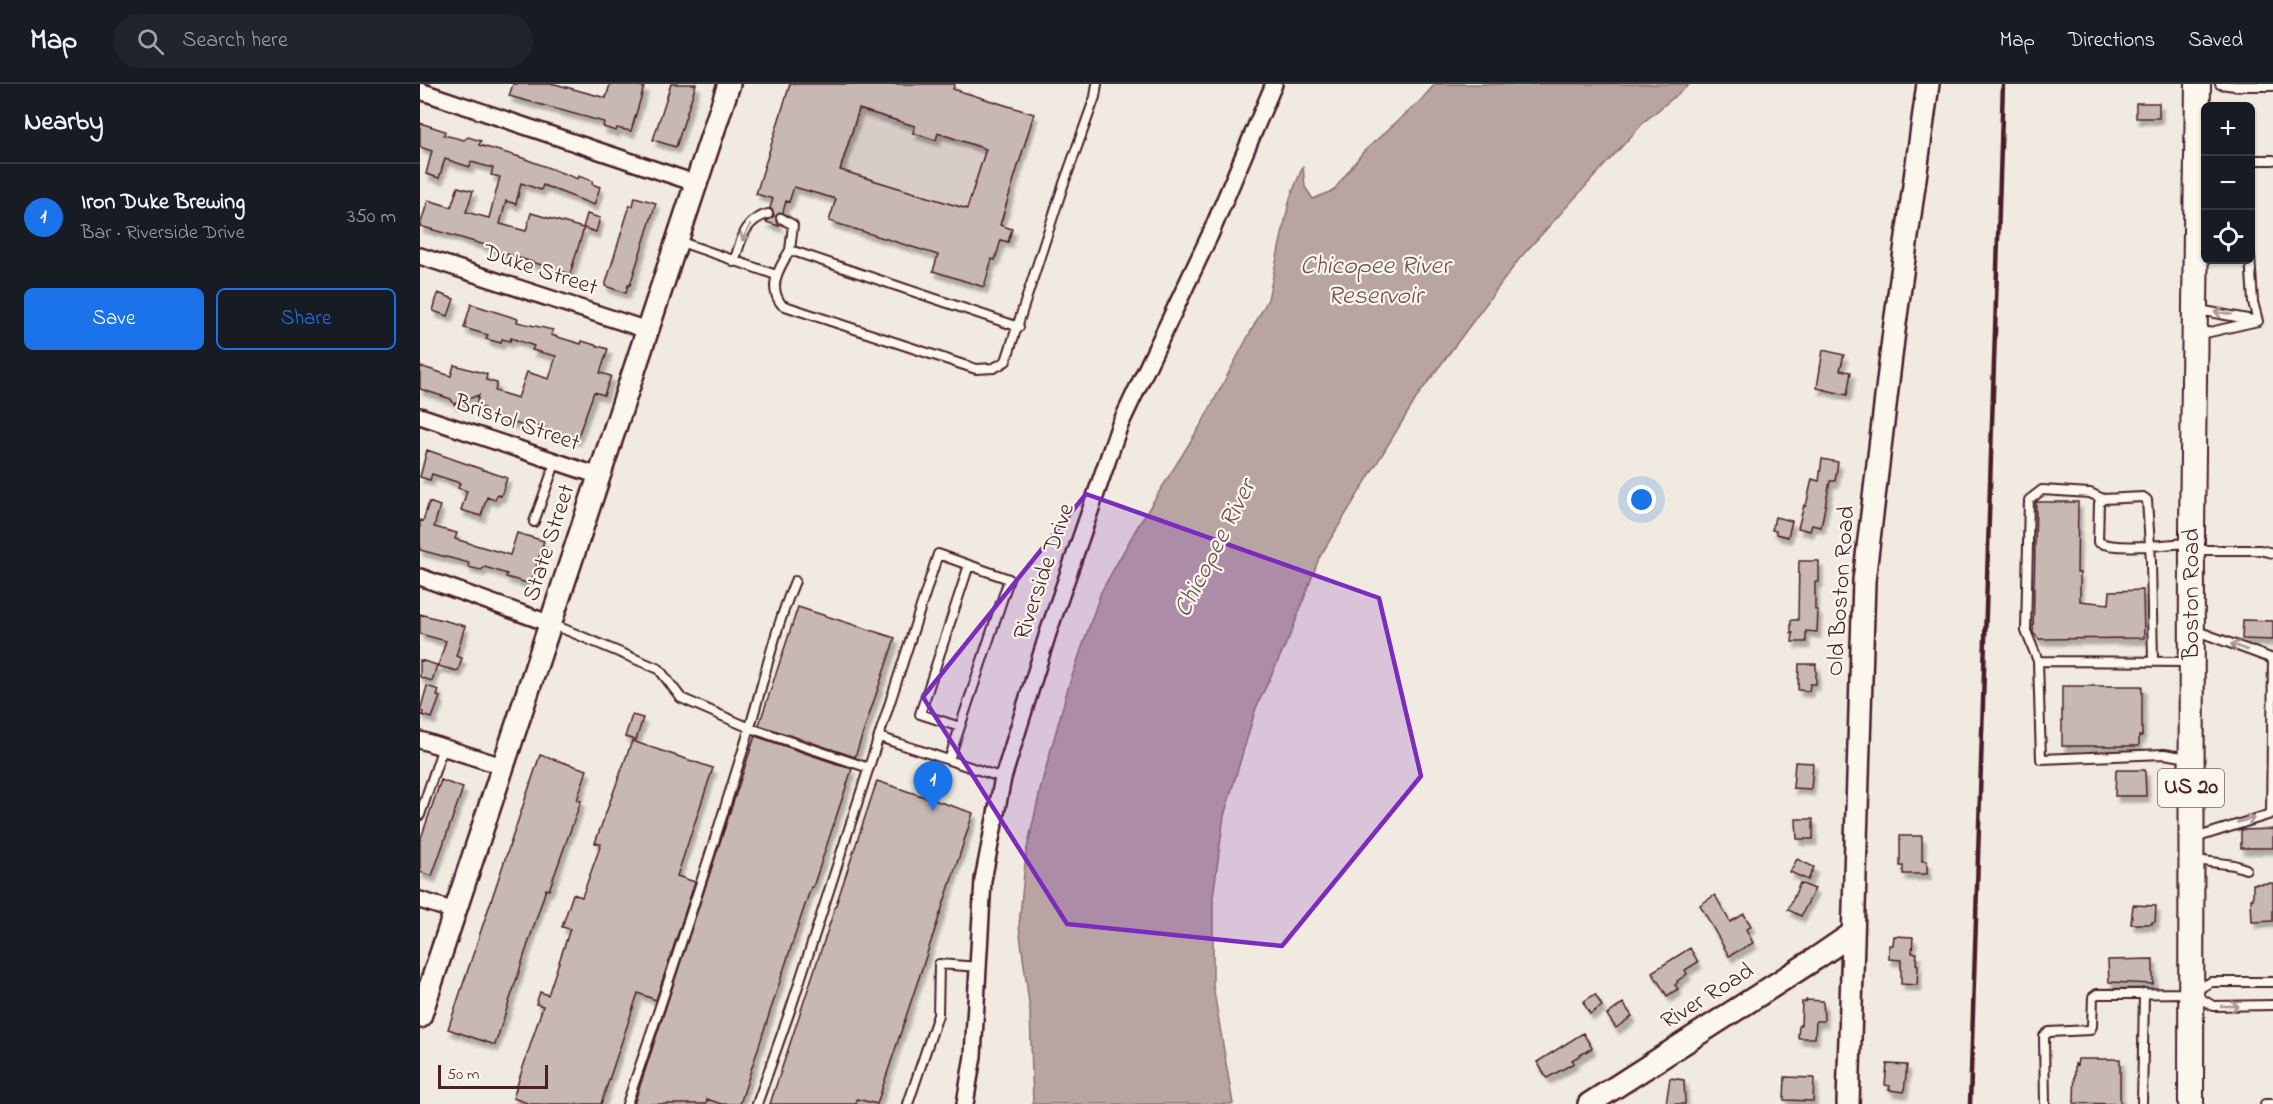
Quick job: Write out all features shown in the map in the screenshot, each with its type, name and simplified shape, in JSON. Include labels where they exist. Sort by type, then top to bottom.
[{"type":"main road","name":"Boston Road","points":[[2191,1104],[2192,546],[2195,309],[2201,160],[2198,84]]},
{"type":"street","name":"State Street","points":[[420,1017],[729,84]]},
{"type":"street","name":"Riverside Drive","points":[[965,1104],[973,1056],[983,880],[1003,778],[1048,633],[1119,427],[1210,235],[1274,84]]},
{"type":"street","name":"Old Boston Road","points":[[1848,1104],[1864,581],[1894,331],[1928,84]]},
{"type":"street","points":[[420,91],[695,183]]},
{"type":"street","name":"Duke Street","points":[[420,256],[647,330]]},
{"type":"street","name":"Bristol Street","points":[[420,416],[599,476]]},
{"type":"street","points":[[420,578],[550,624]]},
{"type":"street","points":[[420,740],[502,766]]},
{"type":"street","points":[[420,900],[455,911]]},
{"type":"street","name":"River Road","points":[[1589,1104],[1611,1097],[1853,933]]},
{"type":"lane","points":[[781,218],[793,225],[790,250],[776,275],[775,292],[782,306],[976,369],[994,368],[1006,361],[1063,186],[1095,97],[1097,84]]},
{"type":"lane","points":[[2220,84],[2273,86]]},
{"type":"lane","points":[[2255,160],[2273,160]]},
{"type":"lane","points":[[734,262],[746,228],[757,217],[768,214]]},
{"type":"lane","points":[[677,240],[776,275]]},
{"type":"lane","points":[[790,250],[1018,327]]},
{"type":"lane","points":[[2251,264],[2253,302],[2258,321]]},
{"type":"lane","points":[[2195,309],[2258,321]]},
{"type":"lane","points":[[2195,335],[2258,321]]},
{"type":"lane","points":[[534,522],[555,461]]},
{"type":"lane","points":[[2153,662],[2147,500],[2143,497],[2103,499],[2090,493],[2042,490],[2029,500],[2026,631],[2038,661],[2042,759],[2164,754],[2191,759]]},
{"type":"lane","points":[[2103,499],[2099,503],[2098,542],[2107,546],[2192,546],[2260,550],[2273,553]]},
{"type":"lane","points":[[758,1104],[938,554],[1010,579],[950,760]]},
{"type":"lane","points":[[960,727],[920,714],[969,565]]},
{"type":"lane","points":[[627,1104],[680,951],[750,728],[780,617],[795,581]]},
{"type":"lane","points":[[550,624],[659,669],[681,698],[750,728],[869,768]]},
{"type":"lane","points":[[2191,850],[2238,823],[2271,814],[2273,659],[2193,630]]},
{"type":"lane","points":[[2038,661],[2192,662]]},
{"type":"lane","points":[[879,737],[1003,778]]},
{"type":"lane","points":[[420,815],[443,747]]},
{"type":"lane","points":[[2191,850],[2246,869]]},
{"type":"lane","points":[[908,1104],[938,1015],[939,964],[979,967]]},
{"type":"lane","points":[[2045,1104],[2044,1036],[2049,1032],[2090,1030],[2093,997],[2097,994],[2191,993],[2211,982],[2273,982]]},
{"type":"lane","points":[[2142,1104],[2144,993]]},
{"type":"lane","points":[[2191,993],[2213,1006],[2273,1005]]},
{"type":"lane","points":[[2265,1104],[2273,1104]]},
{"type":"highlighted area","points":[[1086,494],[1379,598],[1421,776],[1282,946],[1067,924],[923,697]]},
{"type":"shaded area","points":[[859,109],[915,126],[913,133],[935,140],[938,133],[986,149],[967,209],[840,170]]},
{"type":"water","name":"Chicopee River Reservoir","points":[[1435,84],[1690,84],[1645,121],[1520,258],[1419,394],[1319,558],[1292,631],[1256,708],[1224,816],[1213,897],[1213,986],[1233,1104],[1033,1104],[1030,1011],[1019,926],[1026,853],[1042,782],[1068,688],[1101,592],[1135,531],[1202,423],[1268,299],[1290,198],[1303,166],[1305,187],[1313,199],[1334,190],[1363,152],[1421,100]]},
{"type":"building","points":[[513,84],[555,84],[606,98],[610,84],[633,84],[644,87],[631,131],[617,128],[616,131],[603,127],[604,122],[509,96]]},
{"type":"building","points":[[671,84],[696,84],[676,147],[653,140]]},
{"type":"building","points":[[790,84],[955,84],[953,89],[1034,114],[1000,225],[1012,229],[1008,242],[1001,240],[995,260],[992,259],[984,287],[933,271],[938,255],[829,221],[836,199],[794,187],[783,212],[776,216],[779,226],[766,222],[774,216],[770,208],[773,199],[756,194]],"holes":[[[859,109],[915,126],[913,133],[936,140],[938,133],[986,149],[967,209],[840,170]]]},
{"type":"building","points":[[2136,103],[2159,103],[2159,118],[2136,118]]},
{"type":"building","points":[[420,123],[445,131],[444,135],[464,140],[468,137],[481,141],[479,145],[520,157],[578,179],[578,176],[593,181],[592,184],[600,187],[594,205],[543,185],[541,190],[521,183],[516,204],[506,201],[500,224],[526,231],[531,213],[583,228],[587,214],[600,218],[596,232],[584,228],[570,274],[491,249],[492,247],[420,226],[428,200],[451,207],[458,187],[473,191],[466,212],[489,218],[500,177],[491,175],[493,168],[471,162],[470,167],[445,159],[439,178],[426,174],[432,151],[420,147]]},
{"type":"building","points":[[635,197],[656,203],[626,293],[605,286],[630,205],[633,206]]},
{"type":"building","points":[[438,293],[454,299],[448,316],[433,311]]},
{"type":"building","points":[[471,304],[518,319],[517,322],[553,330],[551,335],[608,349],[600,373],[611,376],[604,395],[594,392],[577,439],[525,422],[524,426],[483,412],[484,408],[476,406],[479,395],[454,404],[451,399],[420,389],[420,366],[451,376],[454,365],[487,374],[486,380],[497,383],[495,391],[518,398],[527,372],[549,379],[556,356],[532,350],[534,346],[511,338],[510,341],[502,339],[501,343],[486,339],[488,335],[464,328]]},
{"type":"building","points":[[1823,350],[1844,355],[1840,370],[1851,372],[1847,395],[1817,388]]},
{"type":"building","points":[[427,450],[507,478],[501,496],[497,495],[495,500],[487,497],[481,516],[461,510],[467,491],[458,488],[460,483],[432,474],[430,480],[420,477]]},
{"type":"building","points":[[1822,459],[1838,462],[1835,481],[1830,481],[1821,527],[1812,525],[1810,531],[1798,528],[1812,479],[1819,481]]},
{"type":"building","points":[[429,502],[440,506],[434,527],[457,533],[455,539],[510,555],[517,533],[544,541],[531,584],[506,577],[507,574],[485,567],[481,570],[468,567],[469,563],[420,550],[420,520],[423,521]]},
{"type":"building","points":[[2036,502],[2078,502],[2077,573],[2080,573],[2080,601],[2109,604],[2110,591],[2143,590],[2144,638],[2039,639],[2033,633]]},
{"type":"building","points":[[1775,517],[1792,521],[1788,537],[1776,534],[1776,531],[1772,530]]},
{"type":"building","points":[[1799,561],[1819,561],[1819,582],[1815,582],[1815,610],[1818,610],[1817,632],[1806,631],[1806,642],[1792,642],[1791,620],[1798,620]]},
{"type":"building","points":[[798,607],[895,638],[855,757],[759,725]]},
{"type":"building","points":[[420,614],[465,626],[456,656],[462,658],[458,671],[438,666],[446,641],[420,634]]},
{"type":"building","points":[[2243,620],[2273,621],[2273,640],[2242,639]]},
{"type":"building","points":[[420,660],[437,665],[432,681],[420,677]]},
{"type":"building","points":[[1799,664],[1816,664],[1816,684],[1810,684],[1809,691],[1798,690]]},
{"type":"building","points":[[427,686],[439,690],[437,696],[440,697],[432,718],[422,715],[423,712],[420,711]]},
{"type":"building","points":[[2062,686],[2142,686],[2142,736],[2139,736],[2139,746],[2062,746]]},
{"type":"building","points":[[632,715],[643,718],[636,740],[625,737]]},
{"type":"building","points":[[755,736],[852,769],[740,1104],[721,1104],[707,1099],[706,1104],[634,1104]]},
{"type":"building","points":[[632,741],[713,768],[677,876],[695,882],[656,1000],[638,993],[601,1104],[530,1104],[513,1098],[543,1006],[536,1004],[540,992],[548,995],[570,929],[562,927],[573,894],[582,897],[601,844],[595,843]]},
{"type":"building","points":[[540,755],[587,770],[577,800],[581,801],[549,890],[546,889],[495,1045],[448,1029]]},
{"type":"building","points":[[1795,762],[1813,763],[1811,789],[1793,788]]},
{"type":"building","points":[[2116,770],[2145,770],[2146,796],[2115,796]]},
{"type":"building","points":[[441,780],[463,788],[432,876],[420,872],[420,841]]},
{"type":"building","points":[[877,781],[973,813],[959,857],[877,1104],[857,1099],[856,1104],[770,1104]]},
{"type":"building","points":[[1796,819],[1813,819],[1813,839],[1797,839]]},
{"type":"building","points":[[2273,829],[2273,848],[2241,848],[2241,830]]},
{"type":"building","points":[[1900,836],[1922,836],[1922,861],[1927,861],[1927,874],[1903,874],[1903,866],[1900,866]]},
{"type":"building","points":[[1797,859],[1814,867],[1808,880],[1790,872]]},
{"type":"building","points":[[1800,883],[1815,889],[1801,916],[1788,910]]},
{"type":"building","points":[[2273,883],[2273,921],[2252,922],[2253,884]]},
{"type":"building","points":[[1715,895],[1730,922],[1744,914],[1751,926],[1746,929],[1753,943],[1729,956],[1700,905]]},
{"type":"building","points":[[2133,905],[2156,906],[2155,922],[2131,924]]},
{"type":"building","points":[[1894,936],[1913,937],[1912,953],[1917,953],[1916,964],[1918,965],[1917,985],[1901,984],[1901,960],[1889,959],[1889,945],[1893,945]]},
{"type":"building","points":[[1690,948],[1698,962],[1685,970],[1687,974],[1675,985],[1678,989],[1667,996],[1652,972]]},
{"type":"building","points":[[2153,959],[2153,984],[2109,982],[2108,960]]},
{"type":"building","points":[[1595,994],[1602,1006],[1590,1014],[1583,1002]]},
{"type":"building","points":[[1806,1000],[1823,1001],[1824,1021],[1816,1021],[1815,1038],[1798,1038],[1802,1002]]},
{"type":"building","points":[[1623,1003],[1632,1016],[1616,1028],[1607,1015]]},
{"type":"building","points":[[1583,1033],[1592,1048],[1572,1060],[1574,1063],[1547,1078],[1537,1062]]},
{"type":"building","points":[[2078,1059],[2120,1059],[2120,1104],[2074,1103],[2075,1064],[2077,1065]]},
{"type":"building","points":[[1887,1064],[1907,1065],[1904,1092],[1889,1090],[1890,1086],[1885,1085]]},
{"type":"building","points":[[1785,1077],[1814,1078],[1813,1101],[1784,1100]]},
{"type":"building","points":[[1670,1078],[1684,1080],[1685,1104],[1666,1104]]},
{"type":"railway","points":[[1970,1104],[2003,84]]},
{"type":"place","name":"Iron Duke Brewing","points":[[933,811]]},
{"type":"water label","name":"Chicopee River","points":[[1216,549]]}]
